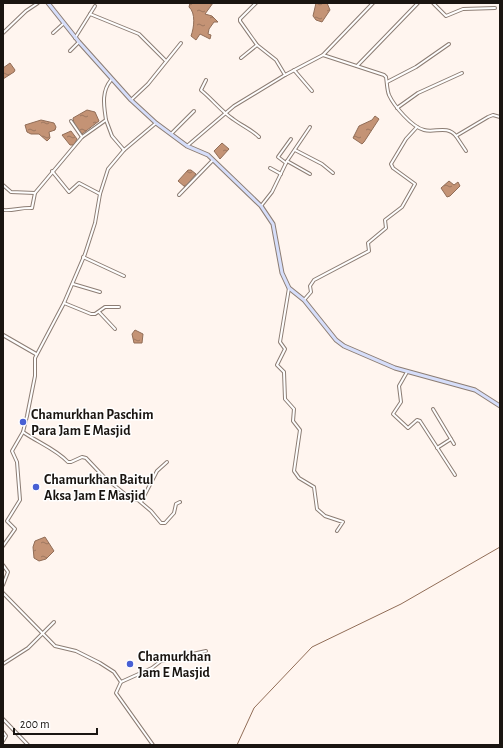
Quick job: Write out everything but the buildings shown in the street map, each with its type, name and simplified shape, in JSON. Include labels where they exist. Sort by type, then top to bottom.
[{"type":"main road","points":[[48,3],[63,24],[111,80],[131,100],[156,123],[172,133],[187,146],[208,155],[261,206],[273,224],[282,273],[289,288],[304,300],[328,332],[344,346],[395,368],[475,390],[500,406]]},
{"type":"street","points":[[3,32],[26,11],[38,3]]},
{"type":"street","points":[[256,3],[240,19],[257,44],[276,60],[285,75]]},
{"type":"street","points":[[187,146],[225,114],[285,75],[323,55],[373,3]]},
{"type":"street","points":[[357,66],[418,3]]},
{"type":"street","points":[[433,3],[446,16],[463,9],[495,8]]},
{"type":"street","points":[[75,38],[95,6]]},
{"type":"street","points":[[90,14],[139,34],[165,60]]},
{"type":"street","points":[[53,33],[63,24]]},
{"type":"street","points":[[70,51],[79,42]]},
{"type":"street","points":[[131,100],[148,84],[165,60],[181,42]]},
{"type":"street","points":[[241,58],[257,44]]},
{"type":"street","points":[[387,82],[416,67],[449,44]]},
{"type":"street","points":[[323,55],[382,73],[386,77],[389,95],[397,108],[417,126],[425,130],[448,130],[456,136],[466,151]]},
{"type":"street","points":[[294,70],[312,91]]},
{"type":"street","points":[[397,108],[418,93],[462,73]]},
{"type":"street","points":[[111,80],[105,90],[104,106],[106,120],[112,136],[124,150]]},
{"type":"street","points":[[206,80],[201,90],[216,103],[225,114],[248,127],[259,137]]},
{"type":"street","points":[[172,133],[194,111]]},
{"type":"street","points":[[456,136],[488,117],[493,115],[500,117]]},
{"type":"street","points":[[3,210],[13,211],[24,207],[32,208],[35,192],[52,171],[82,137],[106,120]]},
{"type":"street","points":[[71,121],[82,137]]},
{"type":"street","points":[[3,546],[15,529],[7,520],[20,500],[17,462],[12,453],[23,432],[35,376],[36,354],[73,284],[95,223],[100,194],[108,169],[124,150],[156,123]]},
{"type":"street","points":[[304,300],[311,292],[310,286],[314,280],[369,251],[368,243],[386,228],[384,221],[402,208],[415,184],[392,168],[391,164],[406,139],[417,126]]},
{"type":"street","points":[[261,206],[272,192],[287,162],[310,127]]},
{"type":"street","points":[[291,139],[278,157],[310,174]]},
{"type":"street","points":[[295,150],[333,173]]},
{"type":"street","points":[[179,195],[213,160]]},
{"type":"street","points":[[270,168],[281,174]]},
{"type":"street","points":[[52,171],[69,192],[79,183],[100,194]]},
{"type":"street","points":[[3,185],[11,192],[35,192]]},
{"type":"street","points":[[83,257],[124,276]]},
{"type":"street","points":[[73,284],[100,292]]},
{"type":"street","points":[[289,288],[280,342],[285,348],[277,365],[284,372],[285,399],[294,409],[293,421],[300,430],[294,471],[299,478],[314,487],[317,509],[325,516],[344,522],[337,531]]},
{"type":"street","points":[[64,303],[88,313],[98,312],[106,307],[119,307]]},
{"type":"street","points":[[98,312],[115,329]]},
{"type":"street","points":[[3,335],[36,354]]},
{"type":"street","points":[[407,372],[399,386],[401,402],[393,414],[408,428],[419,420],[455,476]]},
{"type":"street","points":[[433,409],[454,444]]},
{"type":"street","points":[[23,432],[51,450],[62,455],[68,462],[82,457],[86,458],[104,477],[121,489],[130,498],[141,502],[163,524],[174,513],[176,504],[180,502]]},
{"type":"street","points":[[437,448],[451,439]]},
{"type":"street","points":[[141,502],[157,471],[167,462]]},
{"type":"street","points":[[3,565],[8,570],[3,585]]},
{"type":"street","points":[[3,593],[55,646],[81,653],[108,667],[121,682]]},
{"type":"street","points":[[3,664],[28,648],[54,622]]},
{"type":"street","points":[[153,745],[116,693],[121,682],[152,668],[161,661],[206,651]]},
{"type":"street","points":[[3,719],[28,745]]},
{"type":"street","points":[[3,732],[6,736],[3,741]]},
{"type":"water","points":[[190,3],[213,3],[205,14],[212,16],[218,22],[214,22],[209,29],[208,34],[211,35],[210,39],[200,34],[196,40],[191,36],[194,21],[193,13],[189,7]]},
{"type":"water","points":[[316,3],[327,3],[330,10],[322,22],[316,20],[313,16]]},
{"type":"water","points":[[10,63],[15,70],[3,79],[3,68]]},
{"type":"water","points":[[87,110],[95,112],[99,121],[82,134],[74,124],[73,118]]},
{"type":"water","points":[[375,116],[379,119],[362,144],[353,138],[359,126],[372,120]]},
{"type":"water","points":[[41,120],[54,123],[56,127],[55,130],[49,132],[50,138],[47,141],[39,134],[31,134],[27,132],[25,125]]},
{"type":"water","points":[[71,131],[77,139],[74,145],[70,145],[62,135]]},
{"type":"water","points":[[222,143],[229,149],[220,159],[214,151]]},
{"type":"water","points":[[188,170],[191,170],[196,174],[185,187],[178,181]]},
{"type":"water","points":[[449,181],[454,185],[458,182],[460,186],[447,197],[441,188]]},
{"type":"water","points":[[135,330],[143,334],[142,343],[134,343],[132,334]]},
{"type":"water","points":[[45,537],[54,551],[46,559],[39,561],[34,558],[33,547],[35,541]]},
{"type":"waterway","points":[[237,745],[254,708],[312,647],[401,604],[500,547]]},
{"type":"place","name":"Chamurkhan Paschim Para Jam E Masjid","points":[[23,422]]},
{"type":"place","name":"Chamurkhan Baitul Aksa Jam E Masjid","points":[[36,487]]},
{"type":"place","name":"Chamurkhan Jam E Masjid","points":[[130,664]]}]
